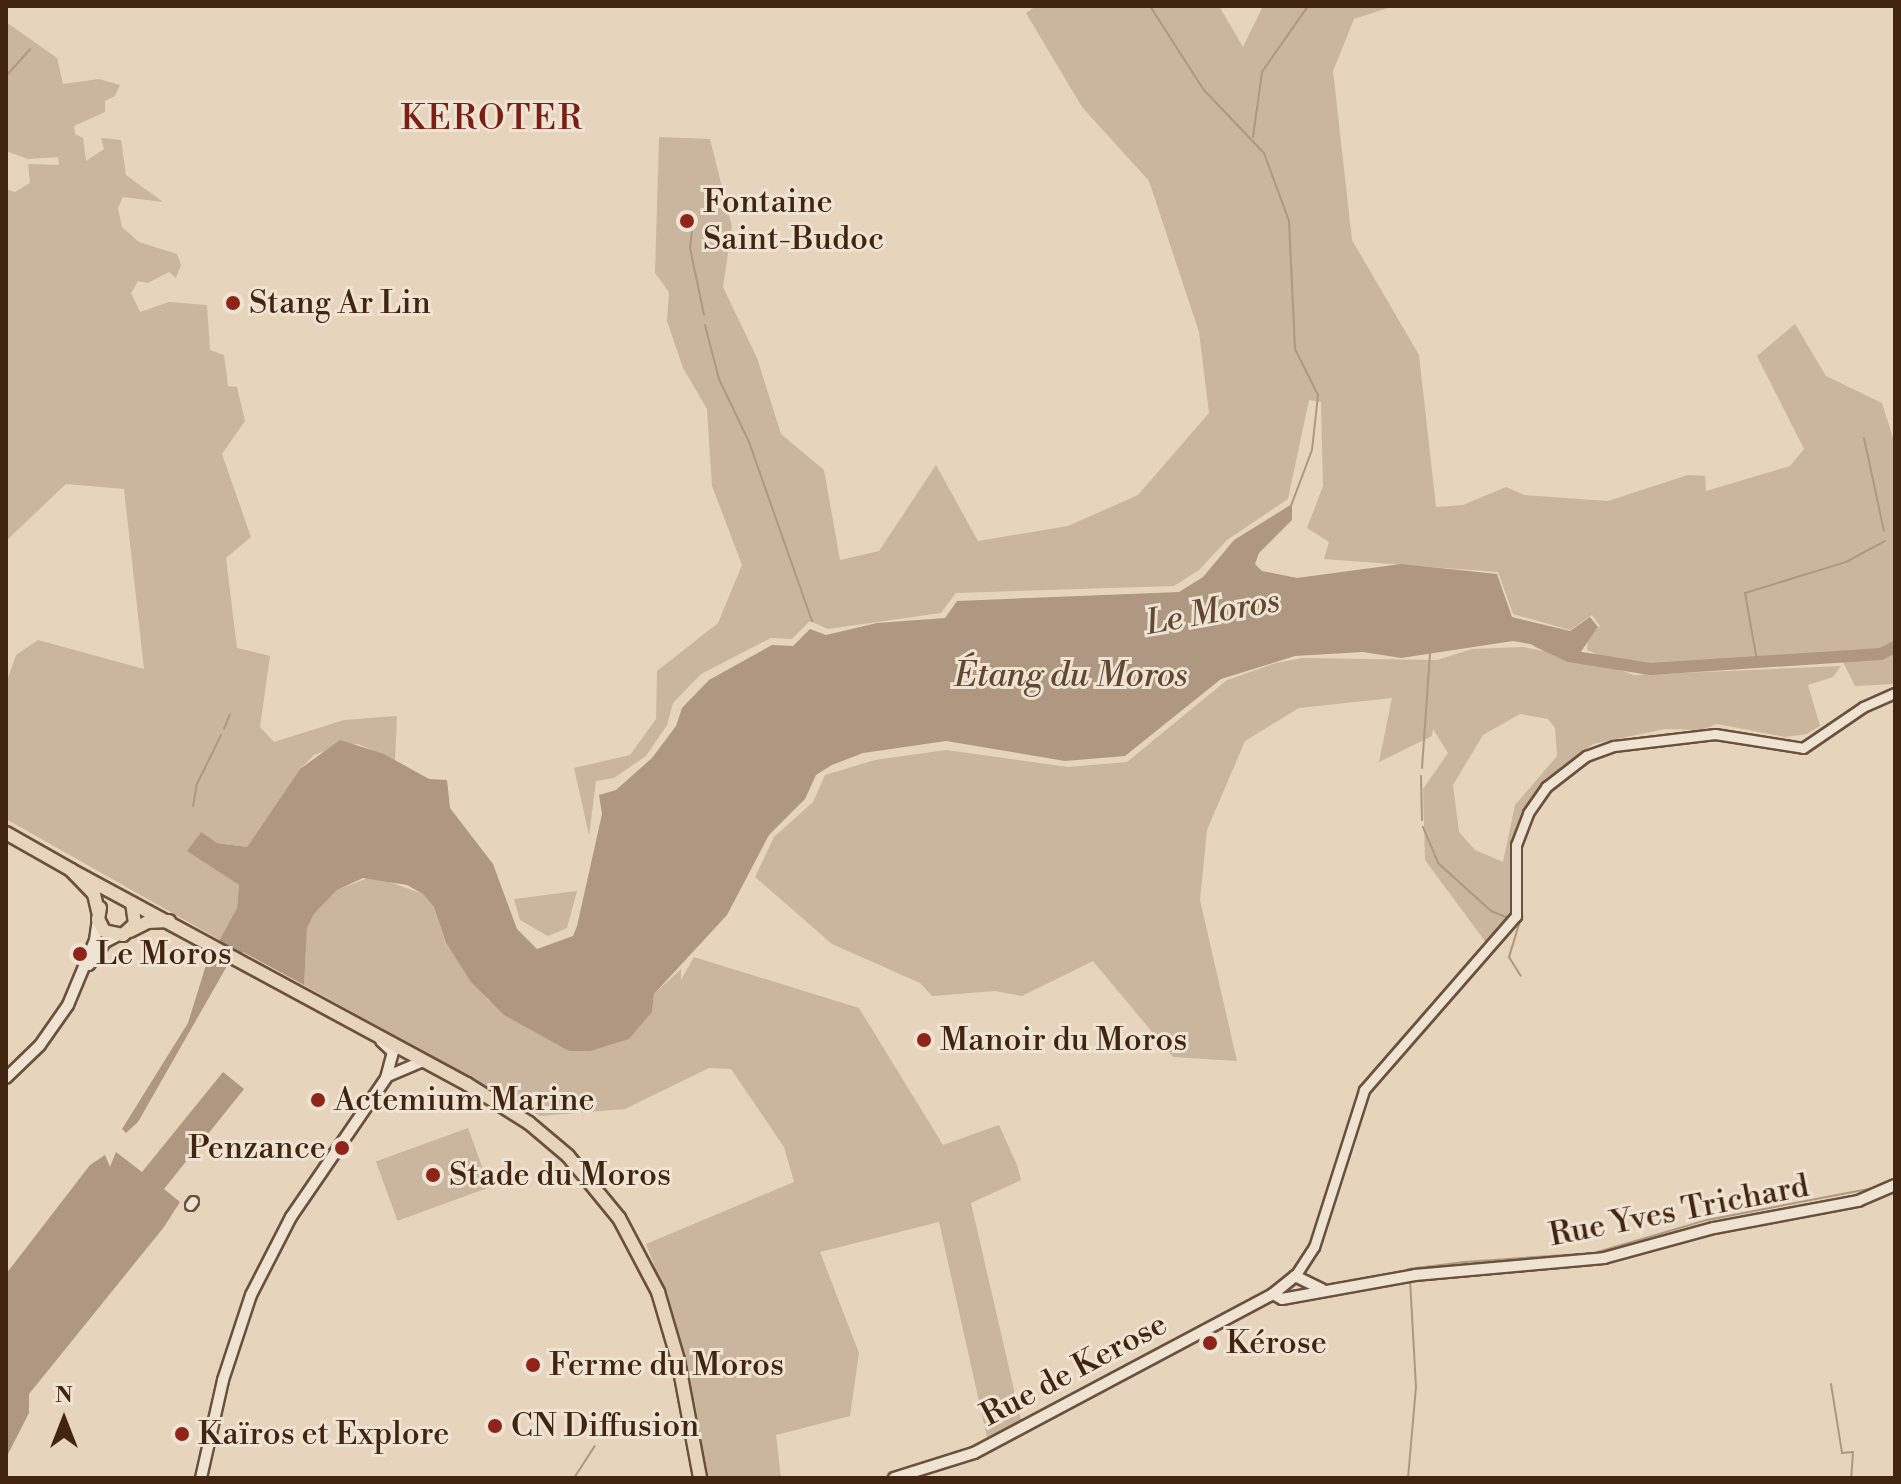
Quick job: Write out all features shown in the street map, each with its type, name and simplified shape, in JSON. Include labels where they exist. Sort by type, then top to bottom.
[{"type":"main road","points":[[6,833],[116,897],[185,929],[405,1050],[529,1123],[594,1184],[652,1278],[681,1375],[700,1478]]},
{"type":"main road","points":[[71,870],[94,894],[104,931],[122,934]]},
{"type":"main road","points":[[83,973],[98,916],[116,897]]},
{"type":"main road","points":[[122,934],[137,919],[132,903]]},
{"type":"main road","points":[[6,1078],[51,1032],[83,973],[105,942],[148,922],[169,921]]},
{"type":"main road","points":[[367,1029],[391,1049],[395,1066]]},
{"type":"main road","points":[[201,1478],[231,1351],[265,1263],[304,1194],[405,1050]]},
{"type":"main road","points":[[395,1066],[424,1061]]},
{"type":"main road","name":"Rue Yves Trichard","points":[[1306,1295],[1415,1275],[1604,1258],[1714,1228],[1858,1201],[1895,1185]]},
{"type":"main road","points":[[1306,1295],[1296,1290],[1294,1278],[1328,1290]]},
{"type":"main road","name":"Rue de Kerose","points":[[894,1478],[974,1453],[1273,1294],[1294,1278]]},
{"type":"main road","points":[[1273,1294],[1282,1299],[1306,1295]]},
{"type":"street","points":[[1294,1278],[1314,1247],[1364,1090],[1516,916],[1516,845],[1528,813],[1546,787],[1586,756],[1614,746],[1715,734],[1803,748],[1863,707],[1895,693]]},
{"type":"shaded area","points":[[1036,6],[1219,6],[1243,47],[1263,6],[1394,6],[1354,19],[1333,71],[1352,240],[1419,355],[1436,507],[1463,505],[1506,487],[1524,495],[1608,501],[1688,475],[1705,476],[1706,491],[1790,466],[1804,449],[1757,356],[1795,324],[1826,376],[1882,403],[1895,444],[1895,684],[1855,686],[1838,652],[1764,663],[1714,661],[1631,669],[1587,650],[1588,638],[1600,626],[1592,615],[1570,630],[1513,614],[1498,572],[1324,559],[1329,542],[1307,528],[1323,486],[1321,402],[1309,400],[1288,499],[1227,540],[1199,570],[1174,586],[956,593],[941,613],[828,629],[810,621],[792,639],[771,638],[701,674],[673,703],[667,725],[646,756],[614,778],[596,781],[589,835],[574,768],[630,755],[656,719],[657,671],[718,623],[742,565],[712,486],[707,409],[683,368],[667,321],[669,292],[655,273],[659,137],[710,139],[732,227],[723,287],[757,358],[781,434],[824,470],[840,560],[879,551],[936,465],[978,541],[1068,526],[1138,495],[1209,413],[1199,332],[1149,181],[1082,107],[1026,13]]},
{"type":"shaded area","points":[[6,22],[57,58],[63,84],[99,79],[120,85],[115,96],[105,101],[105,112],[74,126],[75,134],[83,138],[86,161],[104,149],[101,138],[121,140],[126,175],[163,202],[123,197],[118,208],[122,227],[139,242],[177,254],[181,265],[176,278],[169,272],[148,283],[138,281],[131,293],[140,312],[169,302],[207,305],[210,350],[224,355],[228,386],[237,387],[245,421],[222,454],[251,537],[226,558],[237,648],[270,656],[260,727],[274,742],[344,720],[397,716],[395,760],[358,744],[338,746],[314,755],[300,769],[247,847],[217,843],[200,833],[188,851],[239,885],[237,908],[220,940],[6,819],[6,684],[16,655],[38,640],[144,669],[124,489],[66,484],[6,541],[6,189],[15,192],[30,183],[28,164],[59,165],[58,157],[28,159],[6,151]]},
{"type":"shaded area","points":[[1523,647],[1592,660],[1634,675],[1841,666],[1833,677],[1808,685],[1820,726],[1807,734],[1785,737],[1717,724],[1701,730],[1665,729],[1593,744],[1568,763],[1522,816],[1516,916],[1487,944],[1425,860],[1423,789],[1448,753],[1433,729],[1432,736],[1379,762],[1392,698],[1299,708],[1245,741],[1207,830],[1200,900],[1237,1061],[1173,1057],[1093,961],[1022,996],[995,991],[932,996],[920,983],[832,944],[755,877],[774,837],[813,802],[825,775],[875,760],[946,750],[1068,767],[1127,762],[1227,680],[1276,663],[1302,658],[1437,660],[1472,649]],"holes":[[[1520,714],[1548,719],[1555,728],[1557,756],[1515,805],[1503,862],[1475,850],[1459,832],[1453,785],[1483,735]]]},
{"type":"shaded area","points":[[373,876],[423,894],[434,907],[446,944],[488,1000],[569,1051],[652,1012],[654,994],[681,969],[681,980],[694,957],[859,1008],[943,1145],[999,1125],[1021,1180],[971,1203],[1021,1420],[987,1437],[939,1222],[820,1252],[859,1353],[850,1416],[776,1435],[781,1478],[706,1478],[671,1309],[646,1244],[794,1182],[784,1147],[731,1069],[709,1068],[625,1109],[540,1116],[304,985],[307,928],[314,914],[337,890]]},
{"type":"shaded area","points":[[577,891],[567,928],[548,936],[520,920],[514,899]]},
{"type":"shaded area","name":"Stade du Moros","points":[[468,1128],[490,1187],[397,1221],[376,1162]]},
{"type":"water","name":"Étang du Moros","points":[[1292,504],[1292,520],[1259,553],[1255,564],[1262,571],[1297,578],[1401,564],[1497,574],[1512,617],[1570,631],[1590,617],[1598,627],[1580,653],[1513,641],[1401,658],[1363,652],[1295,656],[1221,679],[1125,756],[1065,761],[946,741],[863,753],[832,765],[816,775],[805,799],[769,835],[727,915],[654,994],[652,1012],[629,1039],[590,1051],[569,1051],[504,1015],[471,982],[446,943],[434,907],[423,894],[407,885],[363,878],[337,890],[314,914],[307,928],[304,985],[243,952],[227,966],[138,1122],[126,1133],[122,1129],[188,1023],[206,965],[237,908],[239,885],[187,851],[201,832],[217,843],[247,847],[300,769],[340,740],[384,754],[429,779],[447,780],[450,808],[493,864],[517,929],[537,949],[573,936],[602,814],[599,795],[616,790],[652,758],[676,726],[682,708],[709,680],[772,645],[793,646],[810,629],[826,635],[877,623],[945,618],[957,601],[1179,592],[1203,577],[1234,540]]},
{"type":"water","points":[[223,1072],[244,1089],[164,1189],[180,1202],[164,1227],[29,1394],[29,1413],[6,1458],[6,1274],[90,1165],[105,1155],[110,1167],[116,1152],[142,1172]]},
{"type":"waterway","points":[[1150,6],[1203,89],[1264,153],[1289,221],[1295,349],[1318,395],[1312,450],[1291,506]]},
{"type":"waterway","points":[[1253,137],[1262,72],[1308,6]]},
{"type":"waterway","points":[[6,76],[30,49]]},
{"type":"waterway","points":[[692,230],[690,248],[704,315]]},
{"type":"waterway","points":[[705,325],[719,379],[749,442],[812,621]]},
{"type":"waterway","points":[[1864,438],[1884,531]]},
{"type":"waterway","points":[[1757,661],[1745,593],[1846,562],[1885,541]]},
{"type":"waterway","name":"Le Moros","points":[[1537,641],[1569,656],[1650,669],[1881,654],[1895,647]]},
{"type":"waterway","points":[[1422,768],[1430,653]]},
{"type":"waterway","points":[[224,729],[230,714]]},
{"type":"waterway","points":[[193,806],[197,784],[221,735]]},
{"type":"waterway","points":[[1421,776],[1422,820]]},
{"type":"waterway","points":[[1423,827],[1438,863],[1491,911],[1508,918]]},
{"type":"waterway","points":[[1520,921],[1509,957],[1521,976]]},
{"type":"waterway","points":[[1409,1274],[1408,1269],[1465,1262],[1594,1253],[1707,1220],[1879,1187]]},
{"type":"waterway","points":[[1408,1478],[1416,1387],[1410,1280]]},
{"type":"waterway","points":[[1831,1384],[1842,1453],[1853,1452],[1851,1478]]},
{"type":"waterway","points":[[574,1478],[595,1446]]},
{"type":"place","name":"Fontaine Saint-Budoc","points":[[687,221]]},
{"type":"place","name":"Stang Ar Lin","points":[[233,303]]},
{"type":"place","name":"Le Moros","points":[[80,954]]},
{"type":"place","name":"Manoir du Moros","points":[[924,1040]]},
{"type":"place","name":"Actemium Marine","points":[[318,1100]]},
{"type":"place","name":"Penzance","points":[[342,1148]]},
{"type":"place","name":"Stade du Moros","points":[[433,1175]]},
{"type":"place","name":"Kérose","points":[[1210,1343]]},
{"type":"place","name":"Ferme du Moros","points":[[533,1365]]},
{"type":"place","name":"CN Diffusion","points":[[495,1426]]},
{"type":"place","name":"Kaïros et Explore","points":[[182,1434]]},
{"type":"district","name":"KEROTER","points":[[492,120]]}]
